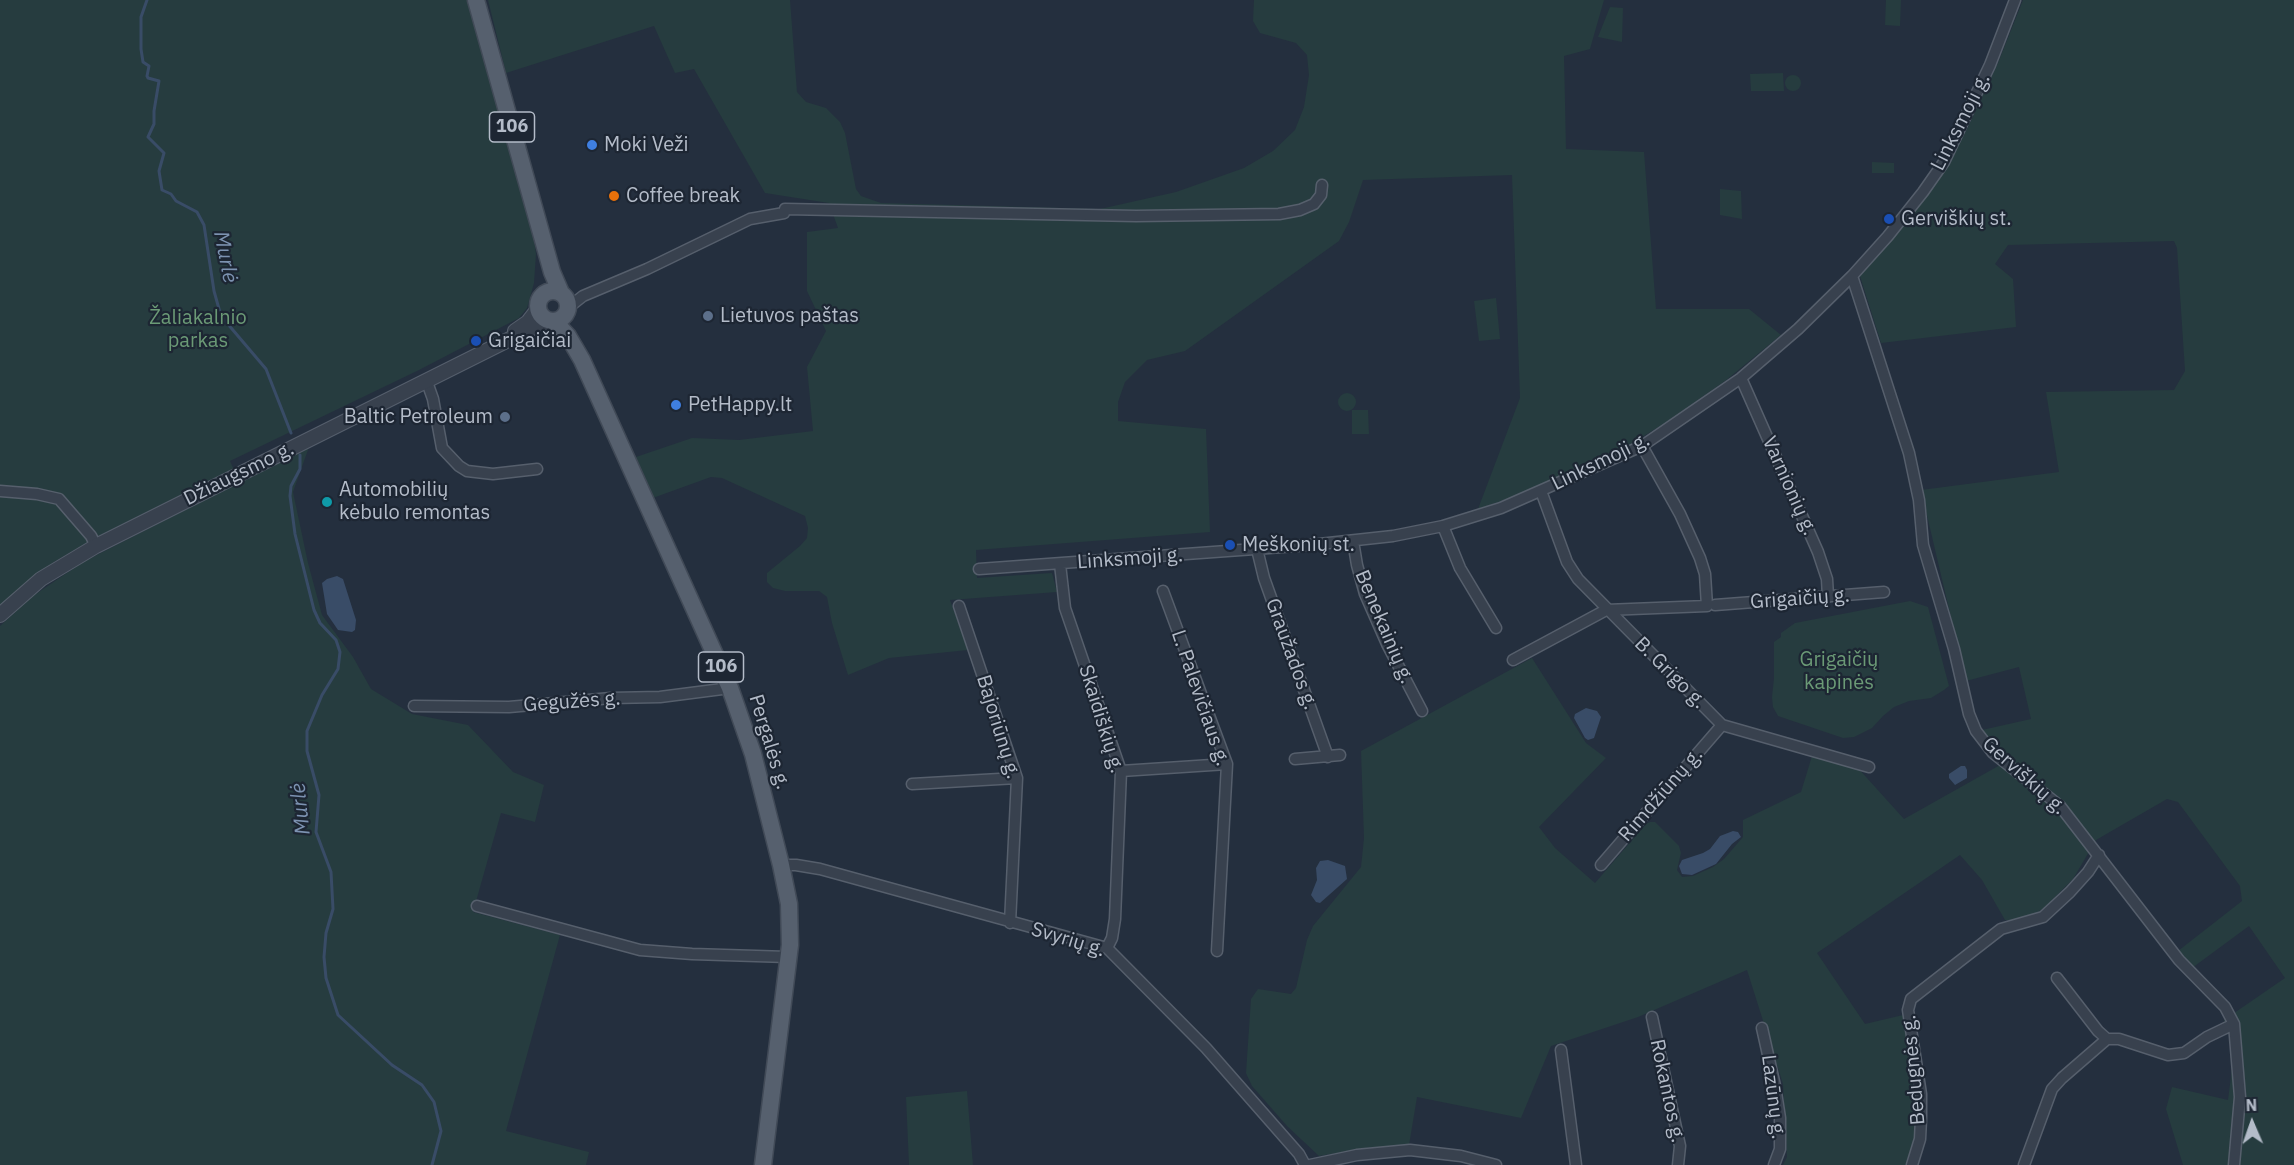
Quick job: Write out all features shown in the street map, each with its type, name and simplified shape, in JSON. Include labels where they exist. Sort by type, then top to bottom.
[{"type":"main road","name":"Pergalės g.","points":[[476,0],[547,254],[556,306],[730,688],[753,754],[781,865],[789,904],[788,957],[763,1165]]},
{"type":"street","name":"Linksmoji g.","points":[[979,569],[1353,541],[1443,526],[1502,508],[1642,446],[1741,378],[1798,329],[1852,276],[1923,192],[1944,162],[1990,65],[2015,0]]},
{"type":"street","points":[[556,306],[652,266],[750,219],[784,213],[785,209],[1136,216],[1279,214],[1300,210],[1314,204],[1321,195],[1322,185]]},
{"type":"street","name":"Gerviškių g.","points":[[1852,276],[1911,461],[1919,500],[1928,587],[1954,649],[1969,714],[1980,737],[1993,753],[2060,806],[2179,960],[2225,1007],[2234,1024],[2240,1098],[2234,1165]]},
{"type":"street","name":"Džiaugsmo g.","points":[[0,615],[41,579],[96,546],[489,350],[556,306]]},
{"type":"street","name":"Varnionių g.","points":[[1741,378],[1818,552],[1827,579],[1828,597]]},
{"type":"street","points":[[427,382],[433,399],[442,448],[459,466],[467,471],[493,474],[537,469]]},
{"type":"street","points":[[1642,446],[1680,514],[1700,558],[1711,605]]},
{"type":"street","points":[[0,491],[37,494],[58,499],[91,536],[96,546]]},
{"type":"street","name":"B. Grigo g.","points":[[1541,491],[1568,562],[1578,579],[1606,610],[1722,725],[1869,767]]},
{"type":"street","points":[[1443,526],[1460,568],[1496,628]]},
{"type":"street","name":"Benekainių g.","points":[[1353,541],[1365,594],[1387,644],[1422,711]]},
{"type":"street","name":"Graužados g.","points":[[1257,549],[1264,578],[1328,757]]},
{"type":"street","name":"Skaidiškių g.","points":[[1060,564],[1065,608],[1121,771],[1115,919],[1112,938],[1107,948]]},
{"type":"street","name":"L. Palevičiaus g.","points":[[1163,591],[1227,764],[1217,951]]},
{"type":"street","name":"Grigaičių g.","points":[[1513,660],[1606,610],[1884,592]]},
{"type":"street","name":"Bajoriūnų g.","points":[[959,606],[1017,778],[1010,923]]},
{"type":"street","name":"Gegužės g.","points":[[414,706],[509,707],[611,698],[660,697],[730,688]]},
{"type":"street","name":"Rimdžiūnų g.","points":[[1601,865],[1722,725]]},
{"type":"street","points":[[1295,759],[1340,755]]},
{"type":"street","points":[[1121,771],[1227,764]]},
{"type":"street","points":[[912,784],[1017,778]]},
{"type":"street","name":"Bedugnės g.","points":[[1912,1165],[1920,1139],[1921,1094],[1908,1010],[1911,999],[2001,929],[2043,917],[2070,892],[2088,872],[2099,855]]},
{"type":"street","name":"Svyrių g.","points":[[781,865],[820,869],[998,920],[1107,948],[1206,1048],[1299,1154],[1305,1165]]},
{"type":"street","points":[[477,906],[640,950],[788,957]]},
{"type":"street","points":[[2057,978],[2098,1031],[2108,1039],[2119,1039],[2168,1055],[2184,1053],[2207,1037],[2234,1024]]},
{"type":"street","name":"Rokantos g.","points":[[1652,1017],[1680,1146],[1678,1165]]},
{"type":"street","name":"Lazūnų g.","points":[[1762,1028],[1780,1118],[1780,1149],[1774,1165]]},
{"type":"street","points":[[2024,1165],[2052,1089],[2108,1039]]},
{"type":"street","points":[[1562,1050],[1576,1165]]},
{"type":"street","points":[[1310,1165],[1365,1154],[1410,1149],[1461,1156],[1496,1165]]},
{"type":"green space","name":"Žaliakalnio parkas","points":[[0,0],[469,0],[533,231],[536,254],[534,283],[527,308],[519,318],[419,370],[230,461],[234,470],[87,543],[54,562],[0,606]]},
{"type":"green space","points":[[488,0],[790,0],[797,92],[806,102],[826,108],[840,122],[845,133],[856,189],[861,196],[881,203],[1100,209],[1176,192],[1244,168],[1273,151],[1295,130],[1304,107],[1309,75],[1307,55],[1296,43],[1260,33],[1253,21],[1254,0],[1604,0],[1590,49],[1564,56],[1566,149],[1644,152],[1656,309],[1749,309],[1781,335],[1725,381],[1629,445],[1524,493],[1478,509],[1520,398],[1512,175],[1363,180],[1349,222],[1339,241],[1185,351],[1147,360],[1125,382],[1118,402],[1118,421],[1206,429],[1210,532],[976,550],[977,578],[1052,573],[1057,592],[950,600],[968,650],[889,658],[848,675],[832,623],[827,597],[819,591],[785,591],[773,588],[767,582],[767,573],[807,538],[808,528],[805,516],[722,478],[711,477],[650,499],[633,458],[692,438],[739,440],[813,431],[807,367],[826,331],[807,291],[807,232],[838,228],[829,203],[765,193],[694,69],[675,73],[654,26],[506,73]]},
{"type":"green space","points":[[1886,0],[1901,0],[1900,26],[1885,25]]},
{"type":"green space","points":[[2023,0],[2294,0],[2294,1165],[2183,1165],[2166,1109],[2172,1087],[2228,1100],[2233,1061],[2230,1032],[2224,1020],[2285,978],[2249,926],[2192,968],[2178,951],[2242,901],[2240,886],[2178,802],[2167,799],[2096,840],[2073,879],[2043,909],[2030,916],[2013,921],[2005,920],[1982,880],[1960,855],[1817,953],[1865,1024],[1903,1015],[1916,1095],[1918,1132],[1908,1165],[1783,1165],[1787,1157],[1783,1084],[1747,970],[1638,1017],[1551,1046],[1521,1118],[1417,1097],[1409,1145],[1366,1148],[1319,1156],[1287,1126],[1252,1086],[1246,1073],[1251,999],[1258,989],[1291,994],[1296,988],[1307,940],[1313,926],[1361,867],[1364,838],[1361,751],[1532,658],[1586,743],[1606,758],[1539,827],[1555,848],[1595,883],[1650,822],[1655,822],[1679,846],[1681,853],[1677,870],[1682,877],[1693,876],[1713,867],[1724,859],[1743,837],[1743,820],[1801,792],[1812,756],[1857,767],[1904,819],[2009,760],[1982,730],[2031,719],[2019,667],[1966,681],[1921,490],[2059,472],[2046,392],[2174,390],[2185,371],[2177,248],[2174,241],[2008,245],[1995,264],[2013,279],[2016,327],[1881,343],[1859,273],[1898,232],[1942,175],[1998,63]]},
{"type":"green space","points":[[1610,7],[1623,8],[1622,42],[1598,37]]},
{"type":"green space","points":[[1783,73],[1784,91],[1751,91],[1750,74]]},
{"type":"green space","points":[[1790,75],[1796,75],[1801,83],[1799,89],[1790,91],[1785,86],[1785,80]]},
{"type":"green space","points":[[1872,162],[1894,163],[1894,173],[1872,173]]},
{"type":"green space","points":[[1720,189],[1741,191],[1742,219],[1720,215]]},
{"type":"green space","points":[[1496,298],[1500,339],[1479,341],[1474,301]]},
{"type":"green space","points":[[1347,393],[1353,396],[1356,402],[1353,408],[1347,411],[1341,408],[1338,402],[1341,396]]},
{"type":"green space","points":[[1352,410],[1368,410],[1369,434],[1352,434]]},
{"type":"green space","points":[[309,447],[293,492],[308,563],[322,615],[353,657],[371,689],[412,714],[468,725],[513,772],[544,785],[535,822],[501,813],[473,912],[560,935],[506,1131],[589,1152],[586,1165],[0,1165],[0,626],[33,596],[83,562]]},
{"type":"green space","name":"Grigaičių kapinės","points":[[1910,601],[1928,607],[1949,686],[1931,698],[1909,701],[1894,707],[1872,728],[1854,737],[1843,738],[1778,716],[1773,707],[1772,697],[1774,642],[1781,637],[1781,633],[1795,623]]},
{"type":"green space","points":[[967,1091],[973,1165],[909,1165],[906,1097]]},
{"type":"water","points":[[337,576],[343,579],[356,620],[355,630],[352,632],[338,630],[327,614],[322,583]]},
{"type":"water","points":[[1586,708],[1597,711],[1601,717],[1594,738],[1588,740],[1574,718],[1575,714]]},
{"type":"water","points":[[1965,766],[1967,770],[1967,778],[1955,785],[1949,778],[1949,774]]},
{"type":"water","points":[[1733,831],[1738,832],[1741,837],[1732,844],[1716,864],[1692,875],[1682,874],[1679,866],[1682,860],[1703,853],[1710,849],[1720,836]]},
{"type":"water","points":[[1328,860],[1345,866],[1347,879],[1320,903],[1316,902],[1311,895],[1317,880],[1316,868],[1320,861]]},
{"type":"waterway","name":"Murlė","points":[[147,0],[141,17],[141,49],[143,62],[149,66],[148,78],[159,81],[154,124],[148,137],[164,153],[159,171],[162,190],[171,194],[176,201],[197,212],[204,225],[214,291],[221,316],[266,369],[291,433]]},
{"type":"waterway","name":"Murlė","points":[[300,455],[300,469],[291,486],[290,496],[295,534],[314,610],[320,623],[336,640],[340,652],[338,669],[322,695],[307,731],[307,751],[319,795],[316,832],[331,872],[333,909],[326,933],[324,957],[326,978],[338,1015],[392,1065],[422,1085],[434,1102],[441,1131],[432,1165]]},
{"type":"place","name":"Moki Veži","points":[[592,145]]},
{"type":"place","name":"Coffee break","points":[[614,196]]},
{"type":"place","name":"Gerviškių st.","points":[[1889,219]]},
{"type":"place","name":"Lietuvos paštas","points":[[708,316]]},
{"type":"place","name":"Grigaičiai","points":[[476,341]]},
{"type":"place","name":"PetHappy.lt","points":[[676,405]]},
{"type":"place","name":"Baltic Petroleum","points":[[505,417]]},
{"type":"place","name":"Automobilių kėbulo remontas","points":[[327,502]]},
{"type":"place","name":"Meškonių st.","points":[[1230,545]]}]
